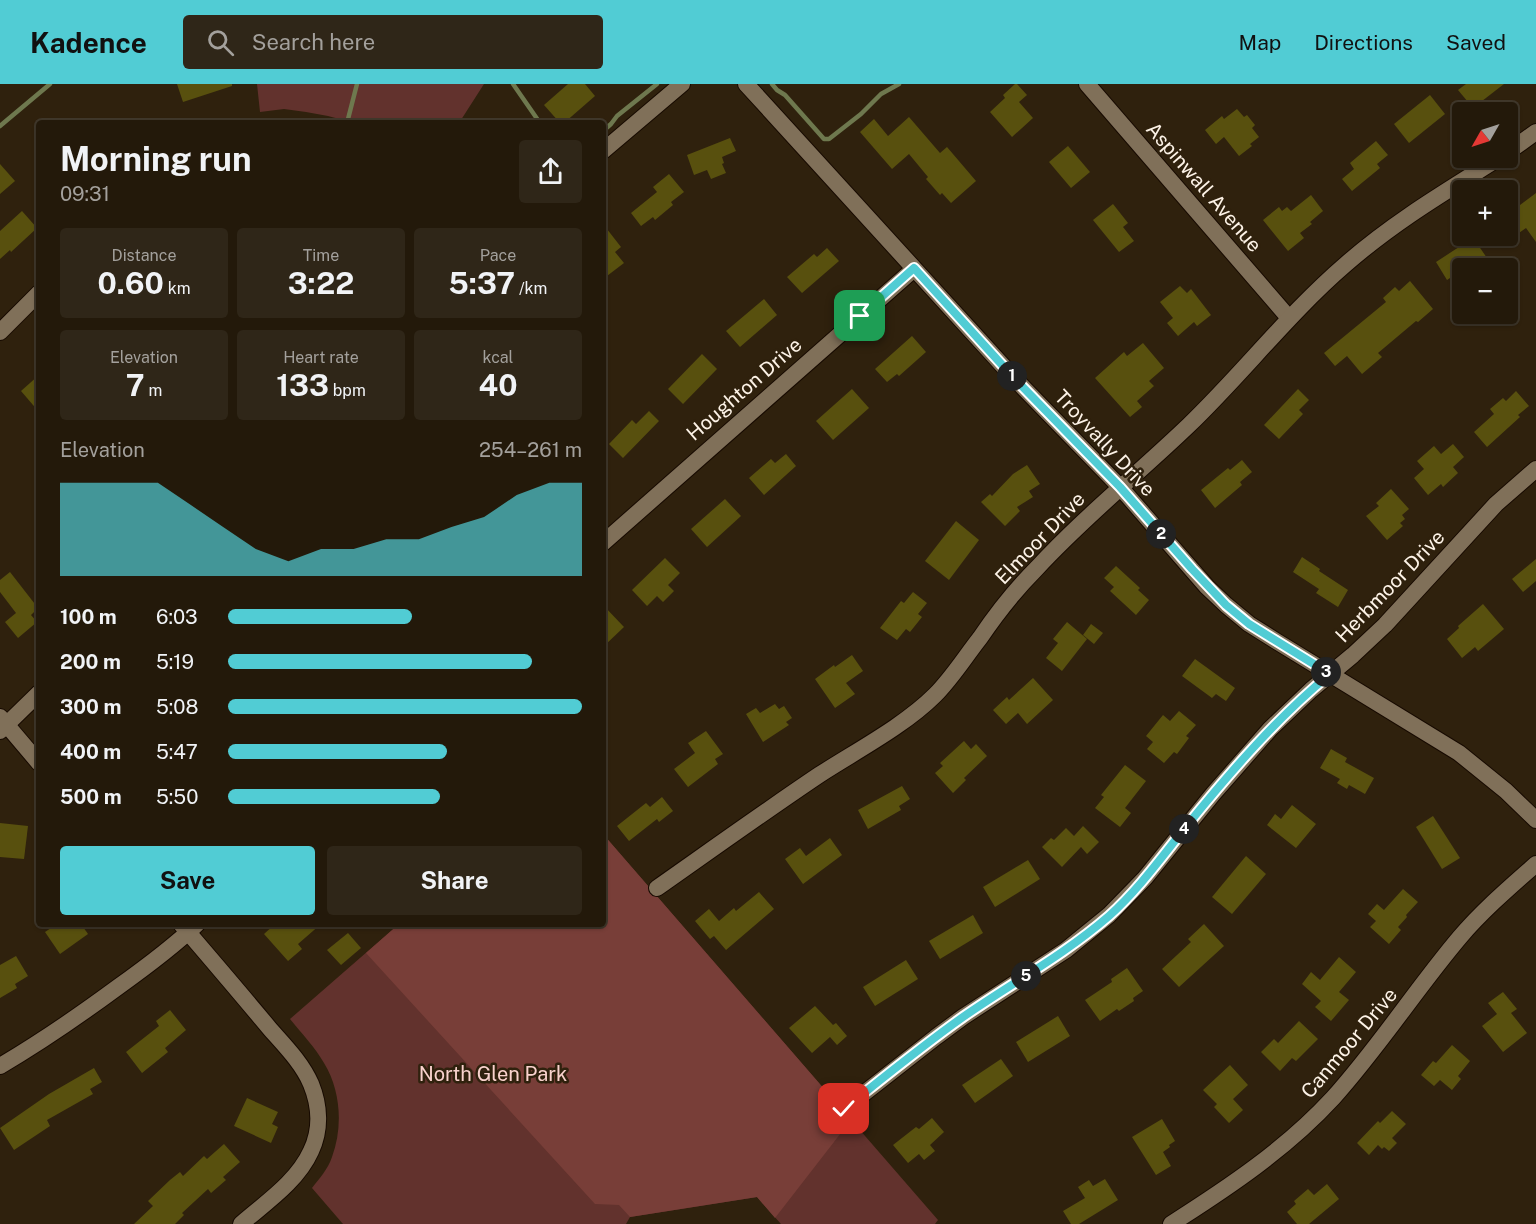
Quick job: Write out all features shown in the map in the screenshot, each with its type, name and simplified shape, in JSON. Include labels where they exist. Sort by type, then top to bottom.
[{"type":"street","points":[[606,148],[682,84]]},
{"type":"street","name":"Troyvally Drive","points":[[746,84],[1014,378],[1120,487],[1226,605],[1249,624],[1459,753],[1506,791],[1536,820]]},
{"type":"street","name":"Aspinwall Avenue","points":[[1087,84],[1289,318]]},
{"type":"street","points":[[1518,145],[1536,132]]},
{"type":"street","name":"Elmoor Drive","points":[[657,888],[921,708],[946,683],[1035,569],[1207,408],[1289,318],[1344,265],[1413,212],[1482,168]]},
{"type":"street","name":"Houghton Drive","points":[[606,540],[914,268]]},
{"type":"street","points":[[0,333],[36,296]]},
{"type":"street","name":"Herbmoor Drive","points":[[844,1109],[963,1017],[1066,950],[1109,915],[1145,878],[1241,760],[1288,711],[1385,625],[1496,504],[1536,469]]},
{"type":"street","points":[[36,696],[2,725],[36,760]]},
{"type":"street","name":"Canmoor Drive","points":[[1171,1224],[1273,1154],[1332,1099],[1382,1039],[1460,937],[1481,913],[1536,864]]},
{"type":"street","points":[[0,1066],[93,1006],[163,954],[188,927],[302,1067],[316,1100],[317,1136],[310,1153],[291,1179],[241,1224]]},
{"type":"green space","points":[[257,84],[484,84],[461,120],[343,120],[284,109],[260,112]]},
{"type":"green space","name":"North Glen Park","points":[[606,837],[938,1220],[935,1224],[781,1224],[757,1197],[630,1217],[626,1224],[343,1224],[312,1188],[326,1170],[336,1145],[339,1121],[334,1085],[324,1063],[290,1019],[396,927],[606,927]]},
{"type":"green space","name":"North Glen Park","points":[[606,837],[851,1120],[775,1218],[757,1197],[630,1217],[619,1205],[595,1204],[366,953],[396,927],[606,927]]},
{"type":"building","points":[[177,84],[232,84],[232,86],[183,102]]},
{"type":"building","points":[[568,84],[585,84],[595,96],[567,120],[557,120],[544,105]]},
{"type":"building","points":[[1015,84],[1027,95],[1019,102],[1033,118],[1012,137],[990,112],[1005,98],[1003,95]]},
{"type":"building","points":[[1466,84],[1504,84],[1481,102],[1468,102],[1458,90]]},
{"type":"building","points":[[1430,95],[1445,114],[1409,143],[1394,124]]},
{"type":"building","points":[[1237,109],[1244,117],[1247,115],[1255,125],[1252,128],[1259,137],[1239,156],[1224,137],[1216,144],[1205,130],[1222,116],[1224,119]]},
{"type":"building","points":[[909,117],[940,153],[947,147],[976,181],[951,203],[942,193],[940,195],[926,179],[928,177],[909,154],[892,169],[860,132],[874,119],[888,136]]},
{"type":"building","points":[[730,138],[736,151],[722,157],[726,173],[711,179],[707,170],[694,175],[687,155]]},
{"type":"building","points":[[1376,141],[1388,155],[1377,164],[1380,168],[1352,191],[1342,179],[1354,169],[1350,163]]},
{"type":"building","points":[[1068,146],[1090,172],[1071,188],[1049,162]]},
{"type":"building","points":[[0,164],[15,181],[0,194]]},
{"type":"building","points":[[669,174],[684,192],[671,202],[673,205],[655,220],[653,217],[641,226],[631,213],[657,192],[653,187]]},
{"type":"building","points":[[1536,193],[1536,242],[1526,228],[1518,234],[1518,206]]},
{"type":"building","points":[[1311,195],[1323,211],[1300,233],[1304,238],[1288,251],[1263,220],[1279,207],[1282,211],[1287,207],[1291,211]]},
{"type":"building","points":[[1113,204],[1128,223],[1123,227],[1134,241],[1119,252],[1093,220]]},
{"type":"building","points":[[22,211],[36,227],[11,252],[10,250],[0,259],[0,231]]},
{"type":"building","points":[[606,228],[621,247],[615,252],[624,263],[606,277]]},
{"type":"building","points":[[1479,246],[1487,258],[1452,258],[1452,277],[1447,280],[1436,262],[1459,247]]},
{"type":"building","points":[[827,248],[839,261],[802,293],[787,277],[814,254],[817,257]]},
{"type":"building","points":[[1410,281],[1433,309],[1378,353],[1382,357],[1362,374],[1347,356],[1335,366],[1324,353],[1386,302],[1383,298],[1395,287],[1399,291]]},
{"type":"building","points":[[1180,286],[1187,293],[1191,289],[1211,315],[1197,326],[1194,322],[1178,336],[1167,323],[1173,318],[1160,302]]},
{"type":"building","points":[[764,299],[777,315],[740,347],[726,331]]},
{"type":"building","points":[[912,336],[926,352],[899,376],[897,374],[887,382],[875,369]]},
{"type":"building","points":[[1143,343],[1164,368],[1149,381],[1154,386],[1137,401],[1142,407],[1130,417],[1095,378],[1124,352],[1127,356]]},
{"type":"building","points":[[702,354],[717,369],[683,404],[668,389]]},
{"type":"building","points":[[36,378],[36,408],[21,391]]},
{"type":"building","points":[[852,389],[869,408],[833,440],[816,421]]},
{"type":"building","points":[[1298,389],[1309,400],[1299,410],[1303,414],[1279,439],[1264,425]]},
{"type":"building","points":[[1516,391],[1529,406],[1487,447],[1474,432],[1494,414],[1490,409],[1503,398],[1506,401]]},
{"type":"building","points":[[649,411],[659,421],[623,458],[609,444],[632,420],[636,424]]},
{"type":"building","points":[[1453,444],[1464,457],[1453,467],[1458,473],[1443,487],[1441,484],[1428,495],[1414,478],[1424,469],[1417,461],[1434,446],[1441,454]]},
{"type":"building","points":[[786,454],[796,466],[764,495],[749,478],[771,459],[775,463]]},
{"type":"building","points":[[1242,460],[1252,472],[1240,482],[1242,485],[1215,508],[1201,490],[1228,468],[1230,470]]},
{"type":"building","points":[[1027,465],[1040,484],[1029,491],[1033,497],[1017,507],[1020,511],[1005,526],[981,502],[990,494],[992,496],[1013,474]]},
{"type":"building","points":[[1391,489],[1409,509],[1402,515],[1405,519],[1400,523],[1403,526],[1387,540],[1366,516],[1379,506],[1376,503]]},
{"type":"building","points":[[725,499],[741,516],[707,547],[691,529]]},
{"type":"building","points":[[956,521],[979,540],[949,580],[925,561]]},
{"type":"building","points":[[1302,557],[1348,590],[1338,607],[1316,593],[1319,589],[1293,572]]},
{"type":"building","points":[[665,558],[680,573],[668,585],[674,591],[663,602],[657,596],[647,606],[632,590]]},
{"type":"building","points":[[1536,559],[1536,581],[1523,592],[1512,579]]},
{"type":"building","points":[[1116,566],[1140,588],[1138,590],[1149,600],[1136,615],[1110,591],[1114,587],[1104,578]]},
{"type":"building","points":[[10,572],[36,605],[36,610],[31,615],[36,623],[18,638],[5,622],[16,613],[0,592],[0,580]]},
{"type":"building","points":[[913,592],[927,603],[918,614],[922,617],[910,632],[906,629],[897,640],[880,628],[901,601],[904,603]]},
{"type":"building","points":[[1483,604],[1504,629],[1478,651],[1475,647],[1462,658],[1447,639]]},
{"type":"building","points":[[606,608],[624,627],[606,644]]},
{"type":"building","points":[[1067,622],[1087,639],[1062,671],[1046,658],[1058,643],[1053,639]]},
{"type":"building","points":[[1091,624],[1103,633],[1094,644],[1083,635]]},
{"type":"building","points":[[852,655],[863,671],[846,683],[855,694],[835,708],[815,679]]},
{"type":"building","points":[[1195,659],[1235,688],[1226,701],[1216,694],[1212,698],[1182,676]]},
{"type":"building","points":[[1033,678],[1053,700],[1027,724],[1018,713],[1006,724],[993,710],[1007,697],[1009,700]]},
{"type":"building","points":[[775,704],[779,709],[784,706],[792,718],[786,722],[789,725],[763,742],[746,714],[756,708],[760,713]]},
{"type":"building","points":[[1179,711],[1196,725],[1186,736],[1189,738],[1177,754],[1174,752],[1164,763],[1147,749],[1153,742],[1146,736],[1163,715],[1170,721]]},
{"type":"building","points":[[706,731],[723,754],[715,759],[718,764],[688,787],[674,769],[695,753],[688,743]]},
{"type":"building","points":[[964,741],[971,749],[976,744],[987,756],[964,778],[966,780],[953,793],[935,773],[943,766],[940,763]]},
{"type":"building","points":[[1331,749],[1347,758],[1345,762],[1374,778],[1365,794],[1349,785],[1347,789],[1337,783],[1340,779],[1320,768]]},
{"type":"building","points":[[1125,765],[1146,781],[1125,808],[1131,813],[1120,827],[1095,808],[1104,797],[1101,795]]},
{"type":"building","points":[[902,786],[910,799],[899,806],[901,810],[868,829],[858,810]]},
{"type":"building","points":[[662,797],[673,811],[659,822],[657,819],[629,841],[617,826],[646,803],[650,807]]},
{"type":"building","points":[[1292,805],[1316,824],[1296,848],[1267,825],[1275,814],[1281,819]]},
{"type":"building","points":[[1433,816],[1460,858],[1442,869],[1416,827]]},
{"type":"building","points":[[0,823],[28,826],[24,859],[0,857]]},
{"type":"building","points":[[1083,826],[1099,842],[1087,854],[1081,847],[1062,867],[1042,847],[1051,838],[1054,840],[1066,828],[1074,836]]},
{"type":"building","points":[[830,838],[842,855],[803,884],[785,859],[800,848],[806,856]]},
{"type":"building","points":[[1246,856],[1266,874],[1232,914],[1212,897]]},
{"type":"building","points":[[1028,860],[1040,879],[995,907],[983,887]]},
{"type":"building","points":[[1403,889],[1418,902],[1406,915],[1407,917],[1398,927],[1401,930],[1389,944],[1370,927],[1376,921],[1368,914],[1377,904],[1384,910]]},
{"type":"building","points":[[759,892],[774,909],[726,950],[714,936],[710,939],[695,921],[709,909],[719,921],[734,908],[736,911]]},
{"type":"building","points":[[973,915],[983,933],[940,959],[929,941]]},
{"type":"building","points":[[1204,924],[1224,946],[1179,987],[1162,969],[1191,942],[1188,939]]},
{"type":"building","points":[[52,927],[83,927],[88,934],[60,954],[45,932]]},
{"type":"building","points":[[272,927],[318,927],[298,944],[302,949],[288,961],[264,934]]},
{"type":"building","points":[[348,933],[361,948],[341,965],[327,950]]},
{"type":"building","points":[[16,956],[28,976],[15,984],[17,988],[0,998],[0,965]]},
{"type":"building","points":[[1339,957],[1356,972],[1339,992],[1349,1000],[1331,1021],[1315,1007],[1321,1001],[1302,984],[1311,972],[1320,980]]},
{"type":"building","points":[[906,960],[918,979],[875,1006],[863,987]]},
{"type":"building","points":[[1127,968],[1143,991],[1133,998],[1134,1001],[1100,1021],[1085,1000],[1112,982],[1111,979]]},
{"type":"building","points":[[1503,992],[1517,1009],[1511,1013],[1527,1033],[1503,1052],[1482,1026],[1497,1014],[1488,1003]]},
{"type":"building","points":[[815,1006],[833,1025],[836,1023],[847,1036],[837,1045],[830,1037],[812,1053],[789,1028]]},
{"type":"building","points":[[170,1010],[186,1030],[165,1048],[168,1052],[142,1073],[126,1052],[159,1026],[156,1021]]},
{"type":"building","points":[[1058,1016],[1070,1036],[1028,1062],[1016,1042]]},
{"type":"building","points":[[1299,1021],[1318,1039],[1296,1061],[1292,1058],[1280,1071],[1261,1052],[1274,1039],[1278,1043]]},
{"type":"building","points":[[1452,1045],[1470,1061],[1458,1076],[1461,1079],[1452,1090],[1440,1080],[1434,1086],[1421,1075],[1433,1061],[1436,1063]]},
{"type":"building","points":[[1001,1059],[1013,1076],[975,1103],[962,1085]]},
{"type":"building","points":[[1230,1065],[1248,1085],[1233,1099],[1243,1110],[1229,1123],[1214,1107],[1217,1104],[1203,1090]]},
{"type":"building","points":[[94,1068],[102,1082],[90,1089],[93,1094],[47,1120],[50,1126],[14,1150],[0,1128],[49,1094]]},
{"type":"building","points":[[247,1098],[278,1112],[272,1124],[278,1127],[271,1143],[234,1126]]},
{"type":"building","points":[[1392,1111],[1406,1124],[1392,1138],[1397,1143],[1389,1151],[1378,1145],[1369,1155],[1357,1143],[1378,1121],[1380,1123]]},
{"type":"building","points":[[932,1118],[944,1132],[930,1145],[935,1151],[924,1160],[919,1154],[908,1163],[893,1145]]},
{"type":"building","points":[[1162,1119],[1175,1141],[1163,1152],[1171,1166],[1156,1175],[1132,1137]]},
{"type":"building","points":[[224,1144],[240,1162],[223,1177],[226,1180],[211,1193],[208,1189],[182,1213],[184,1215],[175,1224],[134,1224],[153,1206],[148,1201],[170,1180],[180,1172],[183,1176],[204,1156],[207,1159]]},
{"type":"building","points":[[1105,1179],[1118,1200],[1079,1224],[1071,1224],[1063,1211],[1085,1198],[1078,1187],[1089,1180],[1093,1186]]},
{"type":"building","points":[[1327,1184],[1339,1199],[1309,1224],[1297,1224],[1287,1212],[1296,1204],[1294,1201],[1308,1189],[1314,1195]]},
{"type":"waterway","points":[[0,126],[50,84]]},
{"type":"waterway","points":[[348,120],[357,84]]},
{"type":"waterway","points":[[513,84],[538,120]]},
{"type":"waterway","points":[[606,128],[617,116],[657,84]]},
{"type":"waterway","points":[[772,84],[785,95],[824,139],[829,139],[861,114],[881,94],[899,84]]},
{"type":"route","points":[[844,1109],[963,1017],[1066,950],[1109,915],[1145,878],[1241,760],[1288,711],[1330,674],[1249,624],[1226,605],[1120,487],[1014,378],[914,268],[860,316]]}]
